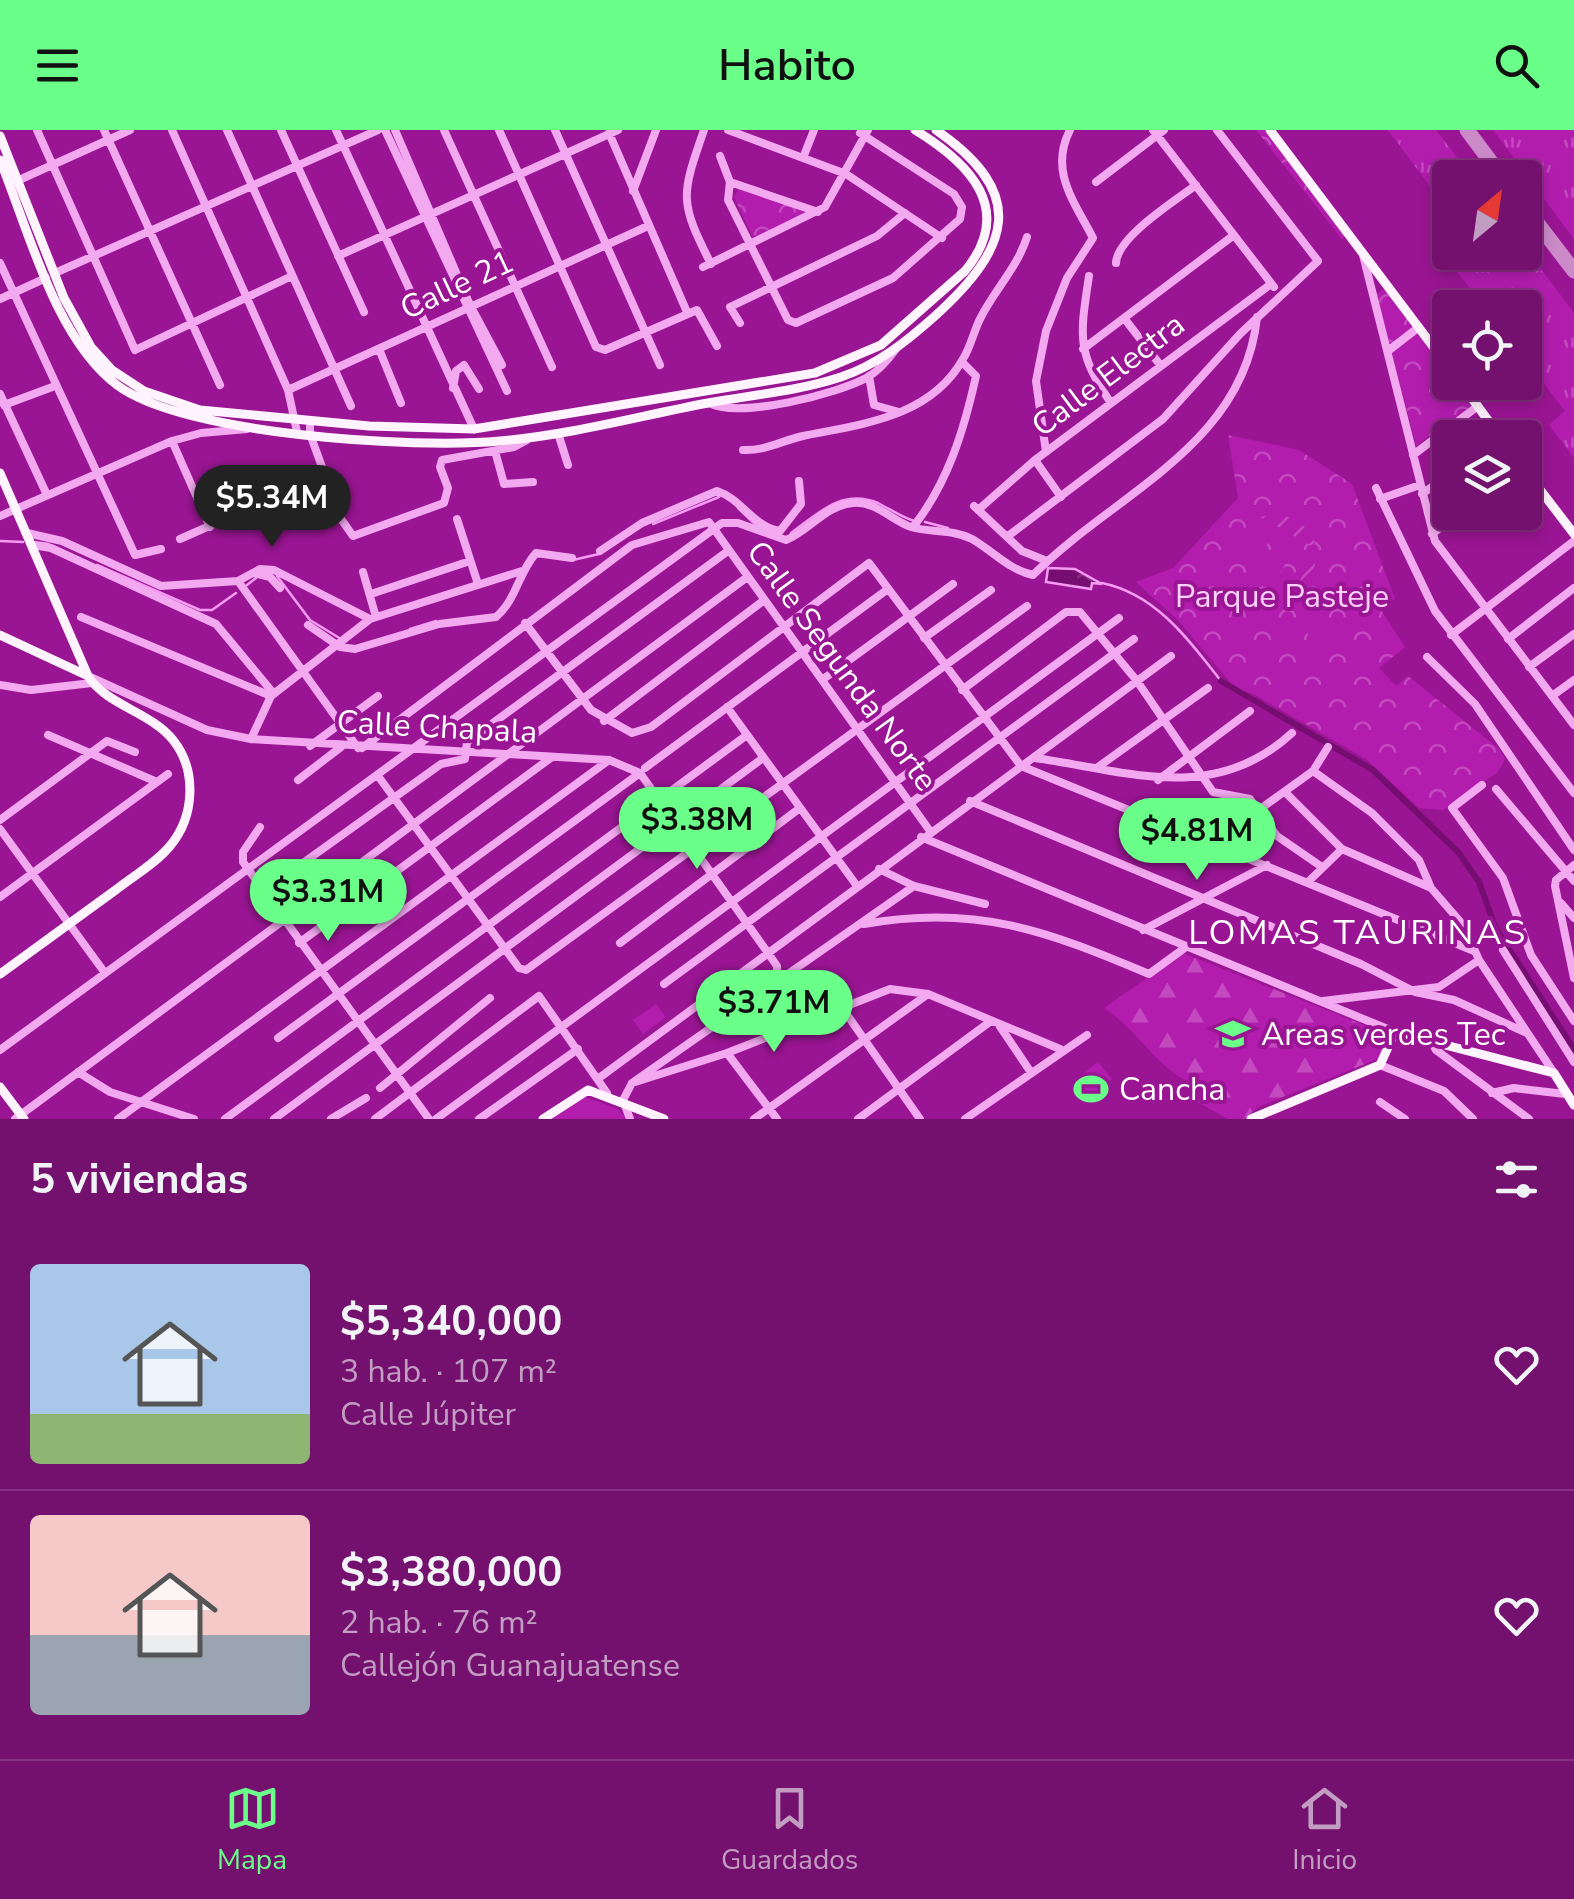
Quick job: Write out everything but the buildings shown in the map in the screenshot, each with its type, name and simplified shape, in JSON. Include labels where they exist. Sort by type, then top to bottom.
[{"type":"main road","points":[[0,160],[84,338],[112,370],[135,386],[181,406],[310,422],[474,430],[815,373],[881,345],[965,272],[976,259],[985,232],[984,204],[972,174],[956,157],[914,130]]},
{"type":"main road","points":[[0,136],[78,345],[113,382],[164,410],[256,428],[457,444],[558,433],[841,377],[896,349],[974,279],[985,266],[996,235],[998,214],[985,174],[966,152],[936,130]]},
{"type":"main road","points":[[1270,130],[1432,345]]},
{"type":"main road","points":[[1474,400],[1488,420]]},
{"type":"main road","points":[[0,474],[90,680],[151,719],[174,741],[184,758],[190,792],[185,820],[172,844],[0,974]]},
{"type":"main road","points":[[1542,494],[1574,538]]},
{"type":"main road","name":"Calle Chapala","points":[[0,635],[90,680]]},
{"type":"main road","points":[[1252,1119],[1380,1065],[1395,1032],[1554,1073],[1571,1098]]},
{"type":"main road","points":[[0,1087],[20,1118]]},
{"type":"main road","points":[[543,1119],[580,1092],[606,1093],[642,1114],[664,1119]]},
{"type":"street","points":[[36,130],[136,350],[292,276]]},
{"type":"street","points":[[104,130],[220,385]]},
{"type":"street","points":[[18,180],[130,130]]},
{"type":"street","points":[[172,130],[288,390],[298,421],[297,432]]},
{"type":"street","points":[[228,130],[352,406]]},
{"type":"street","points":[[281,130],[364,312]]},
{"type":"street","points":[[336,130],[474,430]]},
{"type":"street","points":[[0,299],[382,130],[428,216]]},
{"type":"street","points":[[395,130],[428,216],[507,391]]},
{"type":"street","points":[[444,130],[552,367]]},
{"type":"street","points":[[499,130],[599,350],[686,312],[700,312],[717,346]]},
{"type":"street","points":[[555,130],[660,365]]},
{"type":"street","points":[[633,191],[656,130]]},
{"type":"street","points":[[704,130],[684,195],[707,266],[752,247],[818,212],[834,197],[863,134],[960,200],[960,219],[893,278],[796,322],[788,320],[771,288],[752,247],[728,200],[730,182],[720,156]]},
{"type":"street","points":[[728,130],[846,174],[942,238]]},
{"type":"street","points":[[762,143],[768,130]]},
{"type":"street","points":[[803,158],[814,130]]},
{"type":"street","points":[[1046,452],[1036,381],[1046,331],[1067,278],[1093,238],[1072,204],[1060,162],[1070,130]]},
{"type":"street","points":[[1047,561],[1022,550],[1008,536],[1164,419],[1257,317],[1318,260],[1217,130]]},
{"type":"street","points":[[338,256],[612,131],[633,191],[686,312]]},
{"type":"street","points":[[1096,182],[1158,132],[1280,294]]},
{"type":"street","points":[[730,182],[818,212]]},
{"type":"street","points":[[1116,263],[1120,248],[1196,185]]},
{"type":"street","points":[[740,323],[730,307],[877,236],[905,213]]},
{"type":"street","name":"Calle 21","points":[[288,390],[648,226]]},
{"type":"street","points":[[1082,349],[1234,235]]},
{"type":"street","points":[[744,450],[761,451],[782,442],[903,413],[946,382],[962,362],[984,312],[1020,258],[1026,237]]},
{"type":"street","points":[[1362,252],[1432,534],[1442,554],[1574,725]]},
{"type":"street","points":[[0,263],[94,474],[136,557],[161,549]]},
{"type":"street","points":[[1088,276],[1082,349],[1088,370],[1111,403]]},
{"type":"street","name":"Calle Electra","points":[[1008,536],[976,508],[1034,460],[1271,284]]},
{"type":"street","points":[[468,306],[502,365]]},
{"type":"street","points":[[0,1050],[722,523],[738,523],[786,540],[803,533],[820,516],[854,502],[884,511],[913,528],[962,535],[1033,575],[1188,451],[1222,412],[1248,370],[1257,317]]},
{"type":"street","points":[[1124,318],[1161,366]]},
{"type":"street","points":[[1388,352],[1419,328]]},
{"type":"street","points":[[379,349],[401,403]]},
{"type":"street","points":[[709,403],[731,410],[811,396],[870,376],[896,349]]},
{"type":"street","points":[[913,528],[942,480],[966,424],[976,376],[962,362]]},
{"type":"street","points":[[452,388],[456,371],[464,366],[479,389]]},
{"type":"street","points":[[870,376],[874,405],[903,413]]},
{"type":"street","points":[[2,406],[55,386]]},
{"type":"street","points":[[0,394],[2,406],[46,494]]},
{"type":"street","points":[[1412,454],[1478,406]]},
{"type":"street","points":[[310,422],[310,434],[344,527],[352,536],[446,498],[440,463],[530,437]]},
{"type":"street","points":[[0,516],[172,440],[200,432],[256,428]]},
{"type":"street","points":[[558,433],[568,465]]},
{"type":"street","points":[[172,440],[210,527]]},
{"type":"street","points":[[495,450],[504,484],[533,482]]},
{"type":"street","points":[[1034,460],[1061,497]]},
{"type":"street","points":[[780,531],[801,504],[800,482]]},
{"type":"street","points":[[1380,498],[1432,484]]},
{"type":"street","points":[[1376,488],[1394,532],[1416,564],[1430,602],[1451,635],[1574,794]]},
{"type":"street","points":[[600,551],[642,523],[717,491],[740,504],[755,520],[780,531],[786,540]]},
{"type":"street","points":[[180,540],[268,500]]},
{"type":"street","points":[[458,519],[478,584]]},
{"type":"street","points":[[238,580],[360,748],[618,554],[668,530],[709,522],[714,530]]},
{"type":"street","name":"Calle Segunda Norte","points":[[714,530],[930,830]]},
{"type":"street","points":[[1432,534],[1437,530]]},
{"type":"street","points":[[27,533],[62,540],[151,582],[172,587],[257,575],[270,577],[280,588]]},
{"type":"street","points":[[1451,635],[1574,538]]},
{"type":"street","points":[[614,543],[618,554]]},
{"type":"street","points":[[32,545],[66,554],[216,624],[273,695]]},
{"type":"street","points":[[308,625],[341,646],[372,647],[440,624],[496,617],[513,599],[522,571],[541,551],[572,558]]},
{"type":"street","points":[[264,891],[441,764],[466,759],[467,742],[728,551]]},
{"type":"street","points":[[371,594],[470,560]]},
{"type":"street","points":[[525,622],[604,721],[632,733],[650,727],[870,564],[1020,766],[1267,864],[1477,955]]},
{"type":"street","points":[[257,575],[265,568],[282,572],[373,618]]},
{"type":"street","points":[[251,739],[273,695],[373,618],[522,571]]},
{"type":"street","points":[[363,572],[371,594],[373,618]]},
{"type":"street","points":[[20,1118],[746,578]]},
{"type":"street","points":[[822,680],[954,584]]},
{"type":"street","points":[[1508,639],[1574,588]]},
{"type":"street","points":[[278,1038],[888,589]]},
{"type":"street","points":[[924,638],[992,590]]},
{"type":"street","points":[[604,721],[764,601]]},
{"type":"street","points":[[378,776],[522,970],[860,732],[1027,606]]},
{"type":"street","points":[[962,690],[1066,612],[1075,610],[1100,632],[1138,680],[1216,794],[1243,795],[1277,836],[1322,867]]},
{"type":"street","points":[[81,617],[273,695]]},
{"type":"street","points":[[260,828],[242,854],[249,870],[283,922],[432,1119],[1119,618]]},
{"type":"street","points":[[1530,667],[1574,634]]},
{"type":"street","points":[[664,984],[1134,639]]},
{"type":"street","points":[[599,1078],[920,837],[1035,758],[1170,656]]},
{"type":"street","points":[[1428,656],[1474,704],[1574,850]]},
{"type":"street","points":[[0,685],[31,690],[90,680]]},
{"type":"street","name":"Calle Chapala","points":[[90,680],[207,730],[251,739],[310,746],[609,760],[642,770]]},
{"type":"street","points":[[1552,696],[1574,680]]},
{"type":"street","points":[[1098,767],[1208,688]]},
{"type":"street","points":[[310,746],[378,696]]},
{"type":"street","points":[[727,707],[857,886]]},
{"type":"street","points":[[1158,780],[1250,711]]},
{"type":"street","points":[[1035,758],[1158,780],[1205,776],[1263,756],[1292,733]]},
{"type":"street","points":[[48,734],[157,782]]},
{"type":"street","points":[[225,1119],[747,735]]},
{"type":"street","points":[[0,820],[109,740],[135,752]]},
{"type":"street","points":[[298,780],[341,747]]},
{"type":"street","points":[[1256,812],[1313,771],[1328,747]]},
{"type":"street","points":[[299,943],[552,757]]},
{"type":"street","points":[[274,1119],[503,946],[763,758]]},
{"type":"street","points":[[118,1119],[609,760]]},
{"type":"street","points":[[642,770],[657,799],[777,966],[777,980]]},
{"type":"street","points":[[1313,771],[1400,837],[1418,860],[1431,888],[1464,926],[1477,955],[1554,1073]]},
{"type":"street","points":[[0,897],[168,774]]},
{"type":"street","points":[[1482,785],[1452,808],[1503,878],[1531,955],[1574,1021]]},
{"type":"street","points":[[1496,790],[1574,881]]},
{"type":"street","points":[[1286,792],[1342,849],[1431,888]]},
{"type":"street","points":[[970,801],[1361,964],[1415,992],[1454,1000],[1527,1033]]},
{"type":"street","points":[[620,943],[800,808]]},
{"type":"street","points":[[0,829],[105,974]]},
{"type":"street","points":[[920,837],[1395,1032]]},
{"type":"street","points":[[1309,882],[1342,849]]},
{"type":"street","points":[[1144,930],[1267,864]]},
{"type":"street","points":[[1574,865],[1556,880],[1574,978]]},
{"type":"street","points":[[879,869],[914,886],[985,904]]},
{"type":"street","points":[[630,1119],[623,1100],[632,1082],[914,886]]},
{"type":"street","points":[[1558,899],[1574,918]]},
{"type":"street","points":[[862,924],[918,914],[997,922],[1064,938],[1149,974],[1186,947]]},
{"type":"street","points":[[1503,950],[1574,1062]]},
{"type":"street","points":[[1318,1002],[1438,987],[1477,955]]},
{"type":"street","points":[[632,1082],[727,1052],[890,989],[908,988],[928,994],[1060,1049]]},
{"type":"street","points":[[754,1119],[928,994]]},
{"type":"street","points":[[375,1119],[539,996],[606,1093]]},
{"type":"street","points":[[380,1088],[490,998]]},
{"type":"street","points":[[843,1009],[920,1119]]},
{"type":"street","points":[[994,1022],[1030,1071]]},
{"type":"street","points":[[858,1119],[994,1022]]},
{"type":"street","points":[[965,1119],[1060,1049],[1087,1035]]},
{"type":"street","points":[[1432,1042],[1492,1094],[1529,1119]]},
{"type":"street","points":[[480,1119],[578,1049]]},
{"type":"street","points":[[727,1052],[777,1119]]},
{"type":"street","points":[[1380,1065],[1444,1091],[1472,1119]]},
{"type":"street","points":[[78,1072],[100,1088],[194,1119]]},
{"type":"street","points":[[1492,1094],[1514,1088],[1571,1098]]},
{"type":"street","points":[[331,1119],[366,1098]]},
{"type":"street","points":[[1380,1102],[1405,1119]]},
{"type":"green space","points":[[1256,130],[1264,130],[1345,236],[1342,239]]},
{"type":"green space","points":[[1388,130],[1436,130],[1459,160],[1432,160],[1432,189]]},
{"type":"green space","points":[[1493,130],[1574,130],[1574,239],[1542,196],[1542,160],[1515,160]]},
{"type":"green space","points":[[740,187],[807,212],[753,238],[734,197]]},
{"type":"green space","points":[[1456,270],[1542,270],[1574,313],[1574,458],[1549,425],[1565,411],[1542,381],[1542,290],[1472,290]]},
{"type":"green space","points":[[1385,288],[1432,352],[1432,400],[1467,400],[1471,406],[1452,420],[1432,420],[1432,434],[1416,446],[1377,294]]},
{"type":"green space","name":"Parque Pasteje","points":[[1228,435],[1299,450],[1352,484],[1395,599],[1379,607],[1405,647],[1379,668],[1396,686],[1408,676],[1498,748],[1505,759],[1498,772],[1443,810],[1419,808],[1366,759],[1255,695],[1235,688],[1178,620],[1136,582],[1173,568],[1238,498]]},
{"type":"green space","points":[[1274,514],[1301,524],[1315,548],[1260,517]]},
{"type":"green space","points":[[1260,519],[1276,528],[1255,567],[1239,558]]},
{"type":"green space","points":[[1281,531],[1298,540],[1277,579],[1260,570]]},
{"type":"green space","points":[[1316,551],[1313,569],[1294,592]]},
{"type":"green space","points":[[1310,612],[1319,614],[1326,627],[1326,641],[1320,649],[1307,645]]},
{"type":"green space","name":"Areas verdes Tec","points":[[1183,953],[1379,1031],[1386,1042],[1380,1058],[1258,1107],[1244,1119],[1228,1119],[1190,1098],[1199,1087],[1171,1070],[1104,1008]]},
{"type":"green space","points":[[656,1004],[666,1017],[643,1034],[633,1020]]},
{"type":"green space","name":"Cancha","points":[[1098,1062],[1112,1079],[1089,1098],[1075,1080]]},
{"type":"green space","points":[[582,1096],[618,1109],[627,1119],[551,1119]]},
{"type":"water","points":[[1048,568],[1075,569],[1102,584],[1092,583],[1091,589],[1046,582]]},
{"type":"waterway","points":[[653,524],[719,497]]},
{"type":"waterway","points":[[791,533],[831,505],[853,499],[878,503],[914,521]]},
{"type":"waterway","points":[[738,508],[758,527]]},
{"type":"waterway","points":[[925,522],[948,528]]},
{"type":"waterway","points":[[0,541],[23,542]]},
{"type":"waterway","points":[[34,542],[49,544]]},
{"type":"waterway","points":[[573,560],[599,554]]},
{"type":"waterway","points":[[97,565],[200,610],[212,610],[236,593]]},
{"type":"waterway","points":[[277,576],[310,620],[341,639]]},
{"type":"waterway","points":[[247,585],[256,578]]},
{"type":"waterway","points":[[1102,583],[1139,597],[1155,608],[1184,635],[1221,681]]},
{"type":"waterway","points":[[410,629],[436,621]]},
{"type":"waterway","points":[[1221,681],[1373,770],[1459,853],[1479,882],[1496,929],[1574,1049]]},
{"type":"taxiway","points":[[1467,130],[1490,160]]},
{"type":"taxiway","points":[[1542,229],[1574,271]]},
{"type":"place","name":"Areas verdes Tec","points":[[1233,1034]]},
{"type":"place","name":"Cancha","points":[[1091,1089]]},
{"type":"district","name":"LOMAS TAURINAS","points":[[1358,932]]}]
